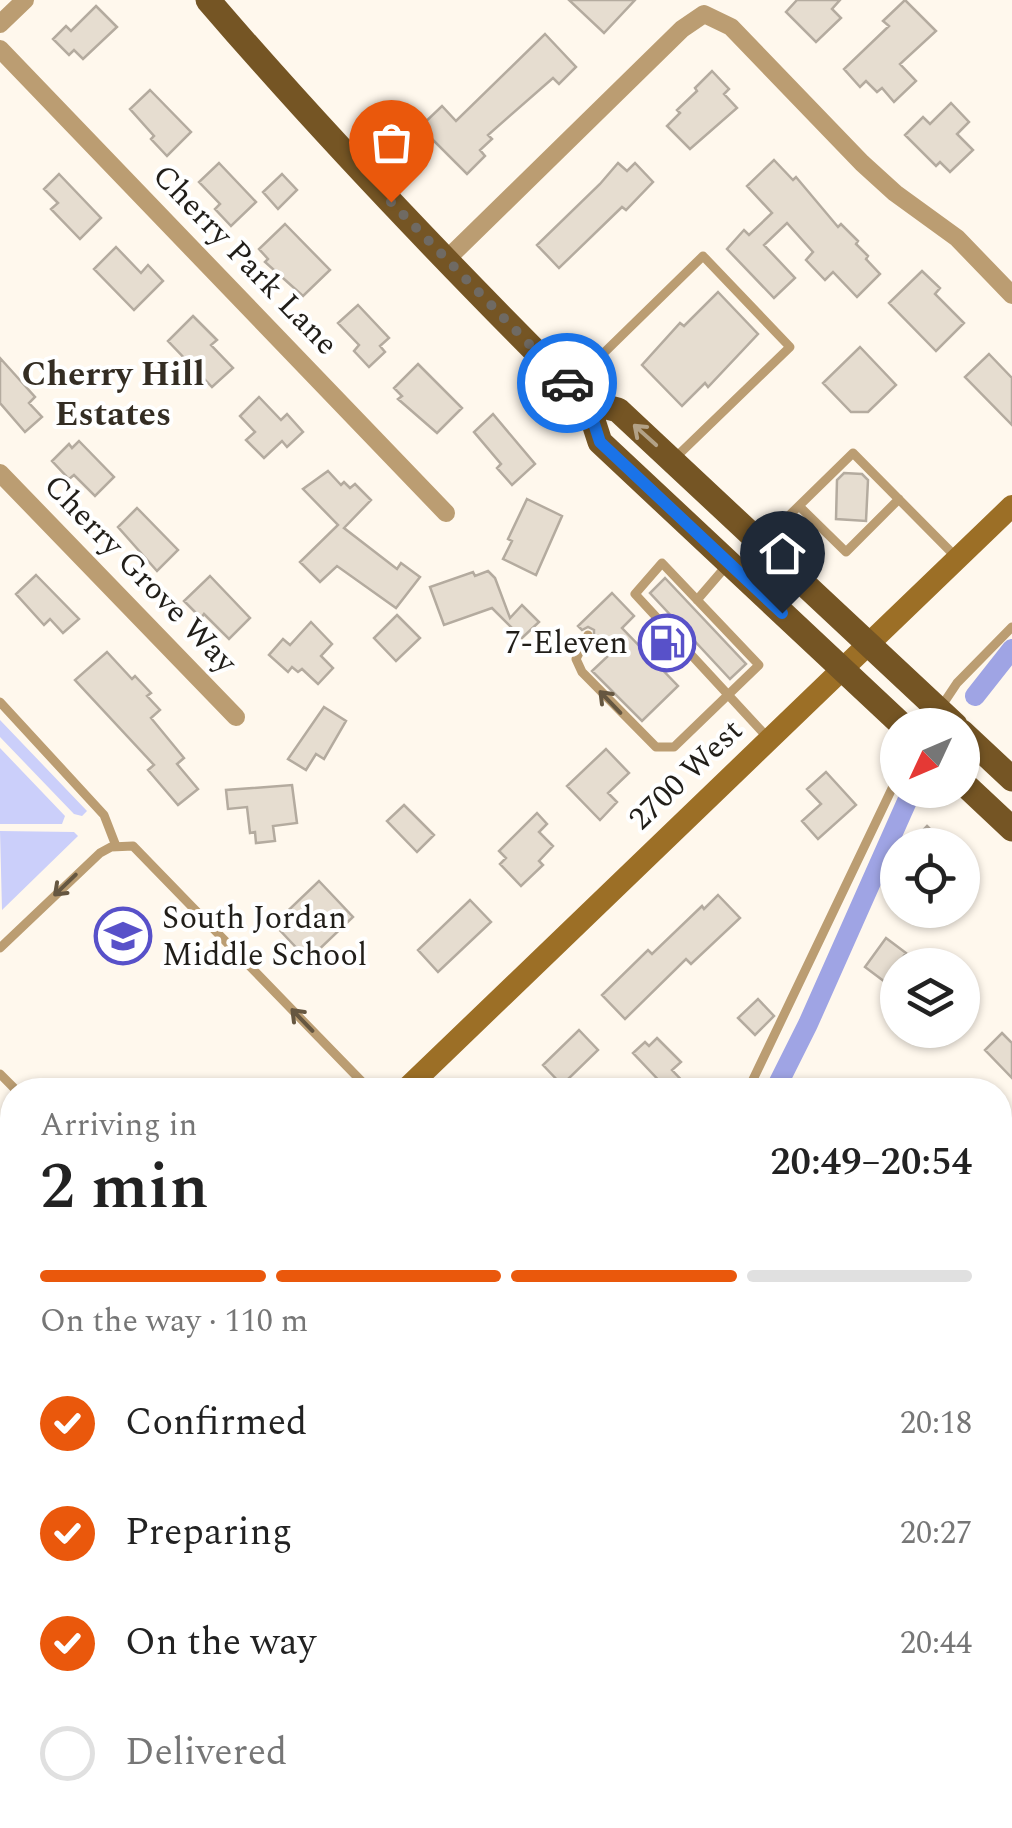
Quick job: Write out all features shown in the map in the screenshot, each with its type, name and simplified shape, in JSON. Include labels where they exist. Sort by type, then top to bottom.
[{"type":"main road","points":[[208,0],[282,86],[445,260],[578,394],[600,442],[884,708]]},
{"type":"main road","points":[[578,394],[618,410],[870,645],[930,708]]},
{"type":"main road","name":"2700 West","points":[[418,1078],[1012,506]]},
{"type":"main road","points":[[980,749],[1012,779]]},
{"type":"main road","points":[[980,799],[1012,829]]},
{"type":"street","points":[[0,24],[25,0]]},
{"type":"street","points":[[445,260],[682,29],[704,14],[731,27],[862,163],[957,238],[1012,295]]},
{"type":"street","name":"Cherry Park Lane","points":[[0,49],[446,513]]},
{"type":"street","name":"Cherry Grove Way","points":[[0,473],[236,717]]},
{"type":"lane","points":[[578,394],[703,256],[790,347],[673,460]]},
{"type":"lane","points":[[762,542],[853,453],[959,560]]},
{"type":"lane","points":[[799,506],[846,552],[899,499]]},
{"type":"lane","points":[[588,636],[576,659],[582,672],[656,746],[674,747],[760,664],[662,563],[622,604]]},
{"type":"lane","points":[[697,600],[729,563]]},
{"type":"lane","points":[[635,594],[770,740]]},
{"type":"lane","points":[[946,708],[957,683],[1012,626]]},
{"type":"lane","points":[[0,702],[104,814],[116,846]]},
{"type":"lane","points":[[754,1078],[883,808]]},
{"type":"lane","points":[[0,948],[100,853],[116,846],[138,848],[358,1078]]},
{"type":"shaded area","points":[[0,720],[87,811],[82,816],[74,814],[0,737]]},
{"type":"shaded area","points":[[0,748],[65,816],[62,824],[0,824]]},
{"type":"shaded area","points":[[0,831],[74,832],[78,836],[2,910]]},
{"type":"building","points":[[569,0],[635,0],[604,33]]},
{"type":"building","points":[[797,0],[840,0],[832,9],[841,18],[816,42],[786,12]]},
{"type":"building","points":[[905,0],[936,31],[900,64],[916,81],[894,102],[882,88],[877,92],[866,81],[860,87],[844,69],[889,26],[883,21]]},
{"type":"building","points":[[96,6],[117,27],[83,59],[74,50],[69,55],[53,39],[66,26],[71,31]]},
{"type":"building","points":[[545,34],[576,67],[559,84],[553,78],[488,135],[492,139],[480,150],[485,156],[467,174],[420,127],[442,106],[456,121]]},
{"type":"building","points":[[712,71],[729,89],[724,94],[737,108],[690,149],[667,126]]},
{"type":"building","points":[[150,90],[191,132],[167,156],[130,109]]},
{"type":"building","points":[[951,103],[969,122],[957,134],[973,150],[950,172],[940,162],[936,166],[905,135],[923,117],[930,124]]},
{"type":"building","points":[[774,160],[793,180],[796,177],[838,227],[841,224],[858,241],[856,244],[868,256],[866,259],[880,274],[857,297],[833,272],[825,280],[806,260],[813,252],[787,223],[764,245],[795,278],[774,298],[727,249],[744,230],[749,235],[772,213],[747,186]]},
{"type":"building","points":[[219,163],[256,202],[231,226],[215,209],[220,204],[199,182]]},
{"type":"building","points":[[618,163],[627,171],[635,163],[653,182],[559,268],[537,245]]},
{"type":"building","points":[[59,174],[101,218],[80,239],[51,209],[58,203],[44,189]]},
{"type":"building","points":[[282,174],[297,190],[278,209],[263,192]]},
{"type":"building","points":[[285,224],[330,270],[303,296],[265,262],[268,259],[259,249]]},
{"type":"building","points":[[116,247],[141,273],[148,265],[163,281],[134,310],[94,269]]},
{"type":"building","points":[[922,271],[940,288],[935,294],[964,323],[936,351],[889,303]]},
{"type":"building","points":[[718,292],[758,334],[708,387],[705,383],[682,406],[642,365],[680,323],[684,326]]},
{"type":"building","points":[[358,305],[389,338],[380,346],[385,352],[369,367],[354,351],[359,345],[338,323]]},
{"type":"building","points":[[193,316],[217,340],[211,345],[233,368],[212,387],[168,341]]},
{"type":"building","points":[[860,347],[896,385],[868,412],[851,412],[823,383]]},
{"type":"building","points":[[989,354],[1012,378],[1012,425],[965,377]]},
{"type":"building","points":[[0,358],[35,397],[29,403],[42,417],[25,432],[0,403]]},
{"type":"building","points":[[418,364],[462,408],[437,433],[398,399],[402,396],[394,388]]},
{"type":"building","points":[[259,397],[281,420],[287,414],[303,432],[287,447],[282,441],[264,458],[246,440],[255,432],[240,416]]},
{"type":"building","points":[[493,414],[535,464],[512,485],[497,468],[501,464],[474,432]]},
{"type":"building","points":[[79,441],[114,477],[95,496],[74,475],[69,479],[52,461],[69,444],[72,448]]},
{"type":"building","points":[[328,471],[341,485],[344,482],[350,488],[355,484],[371,500],[344,528],[397,569],[401,563],[420,577],[396,608],[337,566],[320,582],[300,562],[338,525],[303,489]]},
{"type":"building","points":[[844,473],[862,474],[868,480],[866,521],[836,519],[837,480]]},
{"type":"building","points":[[527,499],[562,516],[536,575],[503,559]]},
{"type":"building","points":[[137,508],[178,550],[157,571],[118,527]]},
{"type":"building","points":[[488,571],[495,578],[510,618],[522,605],[539,622],[522,638],[492,608],[444,625],[430,587],[473,572],[475,576]]},
{"type":"building","points":[[36,575],[79,619],[63,633],[50,619],[44,625],[16,594]]},
{"type":"building","points":[[210,576],[250,618],[229,639],[184,601]]},
{"type":"building","points":[[665,578],[746,664],[730,679],[650,593]]},
{"type":"building","points":[[612,593],[634,616],[622,628],[678,686],[642,721],[592,671],[608,656],[594,642],[594,630],[578,626]]},
{"type":"building","points":[[397,615],[420,638],[396,661],[374,638]]},
{"type":"building","points":[[311,622],[332,644],[321,656],[333,668],[318,684],[302,669],[298,672],[292,667],[288,672],[269,655],[283,639],[290,645]]},
{"type":"building","points":[[107,652],[151,693],[147,696],[160,710],[151,718],[184,758],[177,764],[198,789],[178,805],[148,770],[154,765],[75,680]]},
{"type":"building","points":[[324,707],[346,721],[324,759],[316,754],[306,770],[288,759]]},
{"type":"building","points":[[606,749],[629,773],[608,793],[617,802],[600,820],[567,786]]},
{"type":"building","points":[[826,772],[856,805],[818,839],[802,821],[821,804],[807,789]]},
{"type":"building","points":[[292,785],[297,823],[273,826],[275,841],[256,843],[255,832],[250,833],[247,807],[228,809],[226,790]]},
{"type":"building","points":[[404,805],[434,835],[417,852],[387,821]]},
{"type":"building","points":[[537,813],[547,824],[539,832],[553,846],[539,861],[543,865],[521,886],[500,864],[506,858],[499,851]]},
{"type":"building","points":[[319,881],[353,917],[308,960],[274,924]]},
{"type":"building","points":[[718,895],[740,918],[691,964],[686,959],[625,1019],[602,995],[648,950],[652,954]]},
{"type":"building","points":[[470,900],[491,922],[438,972],[418,950]]},
{"type":"building","points":[[886,938],[899,948],[880,948],[880,978],[865,967]]},
{"type":"building","points":[[758,999],[774,1016],[755,1035],[738,1018]]},
{"type":"building","points":[[579,1030],[598,1050],[569,1078],[555,1078],[543,1065]]},
{"type":"building","points":[[1002,1033],[1012,1043],[1012,1078],[985,1050]]},
{"type":"building","points":[[657,1038],[681,1062],[672,1070],[680,1078],[657,1078],[633,1053],[645,1042],[649,1046]]},
{"type":"waterway","points":[[975,696],[1012,649]]},
{"type":"waterway","points":[[781,1078],[904,808]]},
{"type":"way so far","points":[[391,202],[567,383]]},
{"type":"place","name":"7-Eleven","points":[[667,643]]},
{"type":"place","name":"South Jordan Middle School","points":[[123,936]]},
{"type":"district","name":"Cherry Hill Estates","points":[[113,394]]},
{"type":"route","points":[[567,383],[587,402],[600,442],[782,613]]}]
